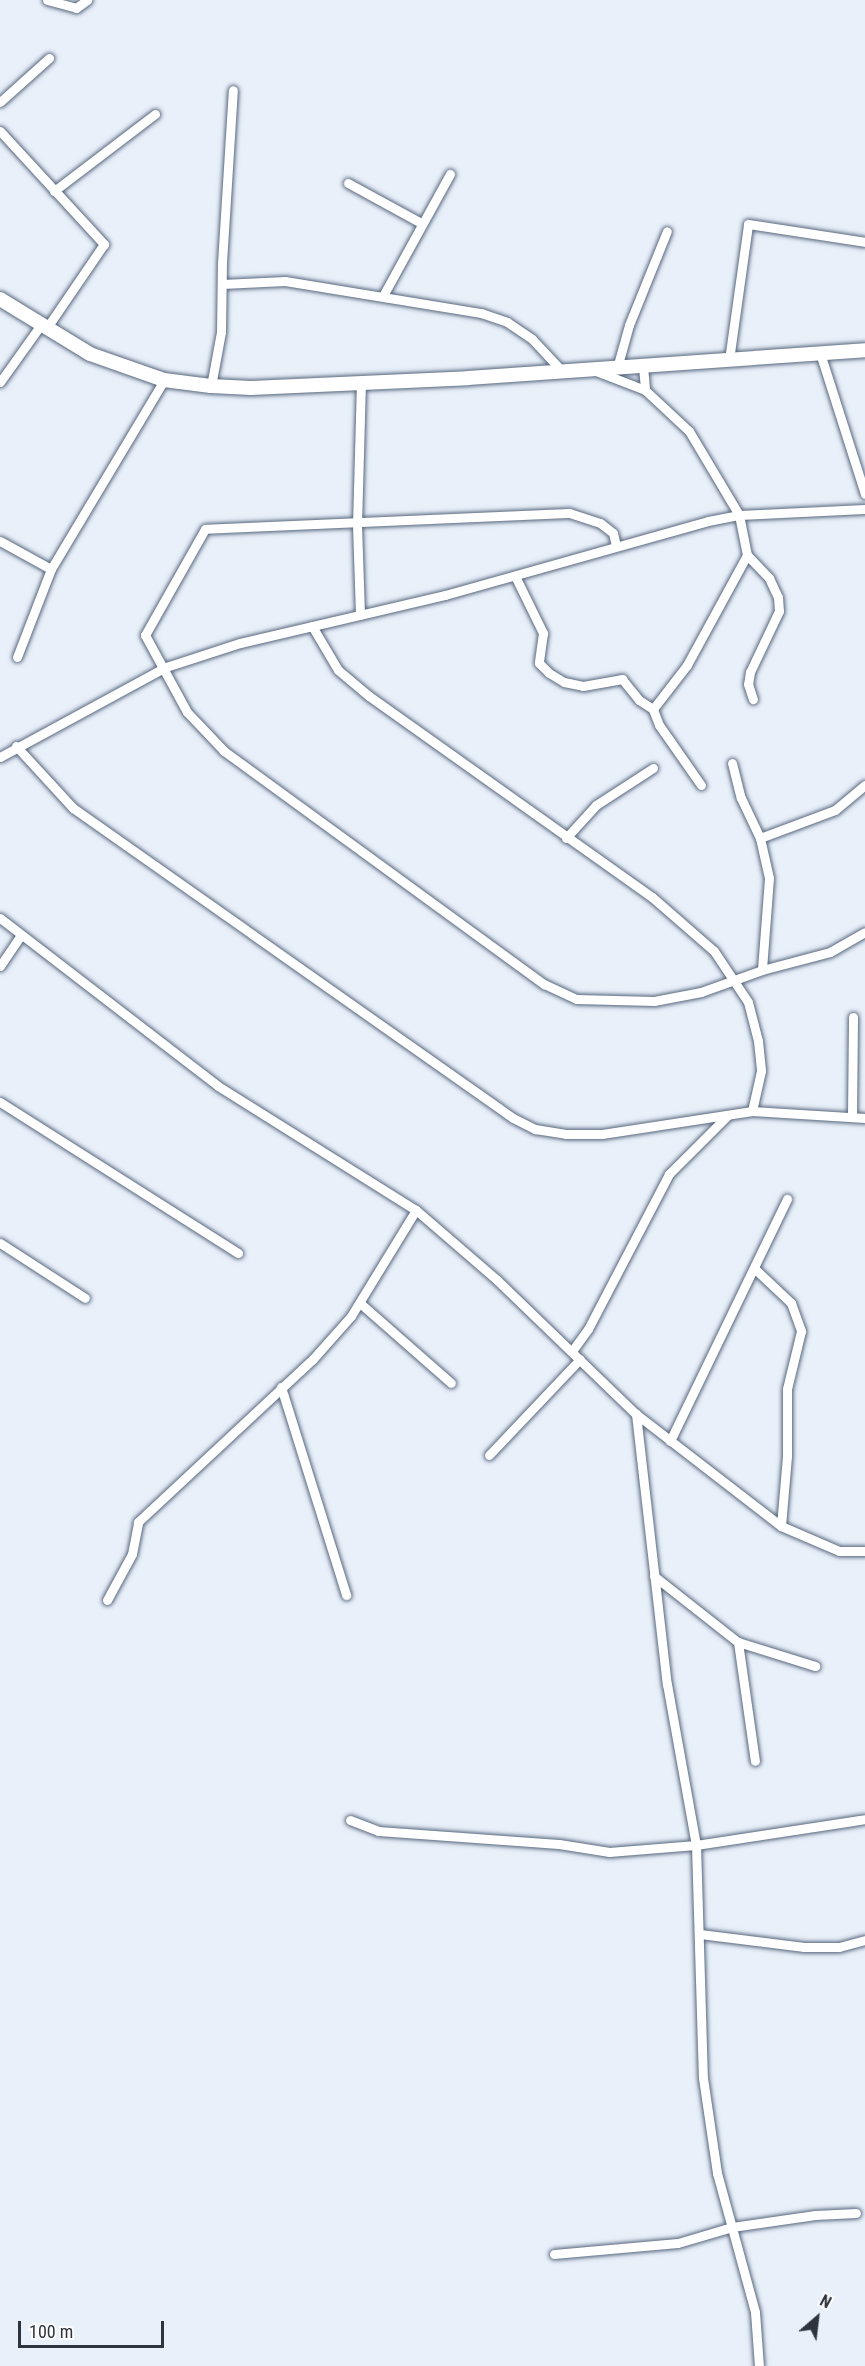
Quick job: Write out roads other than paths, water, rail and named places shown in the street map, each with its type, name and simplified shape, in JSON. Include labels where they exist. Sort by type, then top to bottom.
[{"type":"street","points":[[47,0],[76,8],[87,0]]},
{"type":"street","points":[[0,102],[49,58]]},
{"type":"street","points":[[211,386],[221,332],[234,90]]},
{"type":"street","points":[[54,191],[155,114]]},
{"type":"street","points":[[0,132],[104,244],[0,382]]},
{"type":"street","points":[[384,294],[450,174]]},
{"type":"street","points":[[348,183],[421,223]]},
{"type":"street","points":[[729,360],[748,224],[865,242]]},
{"type":"street","points":[[617,368],[629,326],[667,231]]},
{"type":"street","points":[[222,284],[285,281],[384,294],[507,322],[532,339],[562,371]]},
{"type":"street","points":[[0,298],[43,327],[90,354],[164,380],[211,386],[361,383],[594,370],[865,350]]},
{"type":"street","points":[[820,353],[865,494]]},
{"type":"street","points":[[643,366],[645,390]]},
{"type":"street","points":[[594,370],[645,390],[689,431],[740,515],[747,555],[770,578],[778,597],[779,611],[750,672],[748,684],[753,699]]},
{"type":"street","points":[[17,657],[51,569],[164,380]]},
{"type":"street","points":[[360,615],[357,525],[361,383]]},
{"type":"street","points":[[0,757],[16,746],[166,667],[240,643],[515,576],[616,546],[740,515],[865,509]]},
{"type":"street","points":[[616,546],[613,533],[600,523],[569,513],[357,525],[205,529],[145,635],[166,667],[187,712],[224,751],[544,984],[576,999],[634,1001],[701,992],[762,970],[830,952],[865,932]]},
{"type":"street","points":[[0,541],[51,569]]},
{"type":"street","points":[[653,710],[687,665],[747,555]]},
{"type":"street","points":[[515,576],[543,633],[539,663],[549,673],[564,682],[583,686],[622,680],[639,700],[653,710],[659,725],[701,785]]},
{"type":"street","points":[[312,626],[338,670],[369,696],[682,920],[737,980],[748,1002],[758,1041],[761,1071],[752,1111]]},
{"type":"street","points":[[16,746],[73,808],[513,1118],[535,1129],[566,1134],[602,1134],[752,1111],[865,1118]]},
{"type":"street","points":[[732,763],[741,798],[760,838],[769,878],[762,970]]},
{"type":"street","points":[[566,838],[596,805],[653,768]]},
{"type":"street","points":[[760,838],[835,810],[865,785]]},
{"type":"street","points":[[0,918],[20,936],[218,1086],[416,1210],[572,1351],[636,1414],[781,1526],[839,1551],[865,1551]]},
{"type":"street","points":[[0,966],[20,936]]},
{"type":"street","points":[[852,1116],[853,1017]]},
{"type":"street","points":[[0,1102],[238,1253]]},
{"type":"street","points":[[572,1351],[588,1329],[669,1173],[726,1116]]},
{"type":"street","points":[[670,1441],[787,1199]]},
{"type":"street","points":[[107,1599],[132,1554],[138,1522],[312,1360],[360,1303],[416,1210]]},
{"type":"street","points":[[0,1243],[85,1298]]},
{"type":"street","points":[[755,1269],[791,1303],[801,1331],[787,1389],[788,1456],[781,1526]]},
{"type":"street","points":[[360,1303],[451,1383]]},
{"type":"street","points":[[489,1455],[580,1359]]},
{"type":"street","points":[[281,1387],[346,1595]]},
{"type":"street","points":[[636,1414],[667,1684],[696,1845],[703,2078],[717,2173],[755,2312],[759,2366]]},
{"type":"street","points":[[654,1576],[738,1642],[815,1666]]},
{"type":"street","points":[[738,1642],[754,1761]]},
{"type":"street","points":[[350,1820],[378,1831],[559,1844],[609,1852],[696,1845],[865,1819]]},
{"type":"street","points":[[700,1934],[804,1947],[839,1947],[865,1940]]},
{"type":"street","points":[[554,2254],[678,2242],[732,2228],[815,2215],[856,2213]]}]
